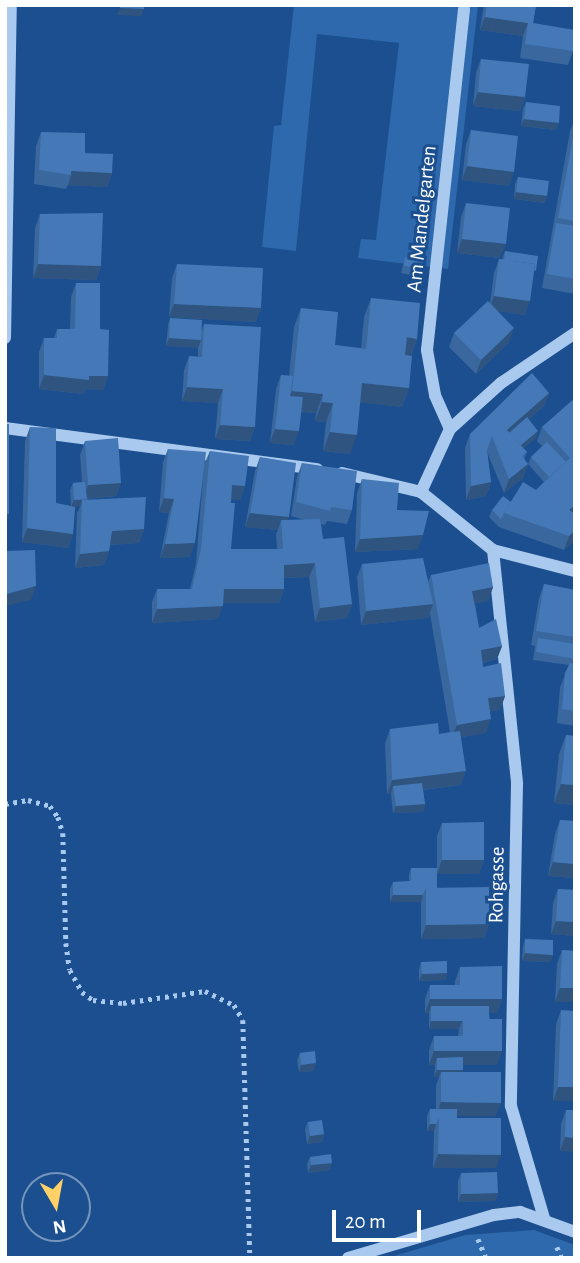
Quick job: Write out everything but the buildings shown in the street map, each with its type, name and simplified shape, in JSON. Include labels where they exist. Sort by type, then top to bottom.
[{"type":"street","points":[[5,338],[11,5]]},
{"type":"street","name":"Am Mandelgarten","points":[[450,429],[435,395],[427,349],[464,9]]},
{"type":"street","points":[[421,492],[450,429],[501,383],[575,333]]},
{"type":"street","points":[[5,428],[341,473],[421,492],[493,550],[575,571]]},
{"type":"street","name":"Rohgasse","points":[[493,550],[517,795],[511,1106],[544,1218]]},
{"type":"street","points":[[348,1258],[494,1215],[520,1212],[544,1218],[575,1232]]},
{"type":"path","points":[[5,804],[28,800],[50,806],[58,817],[62,833],[66,943],[70,970],[82,992],[93,1000],[123,1003],[205,991],[234,1005],[243,1020],[250,1258]]},
{"type":"shaded area","points":[[294,5],[478,5],[448,269],[358,258],[361,239],[376,240],[399,43],[317,34],[296,251],[262,247],[274,126],[281,125]]},
{"type":"shaded area","points":[[534,1230],[575,1245],[575,1258],[387,1258],[465,1235]]}]
